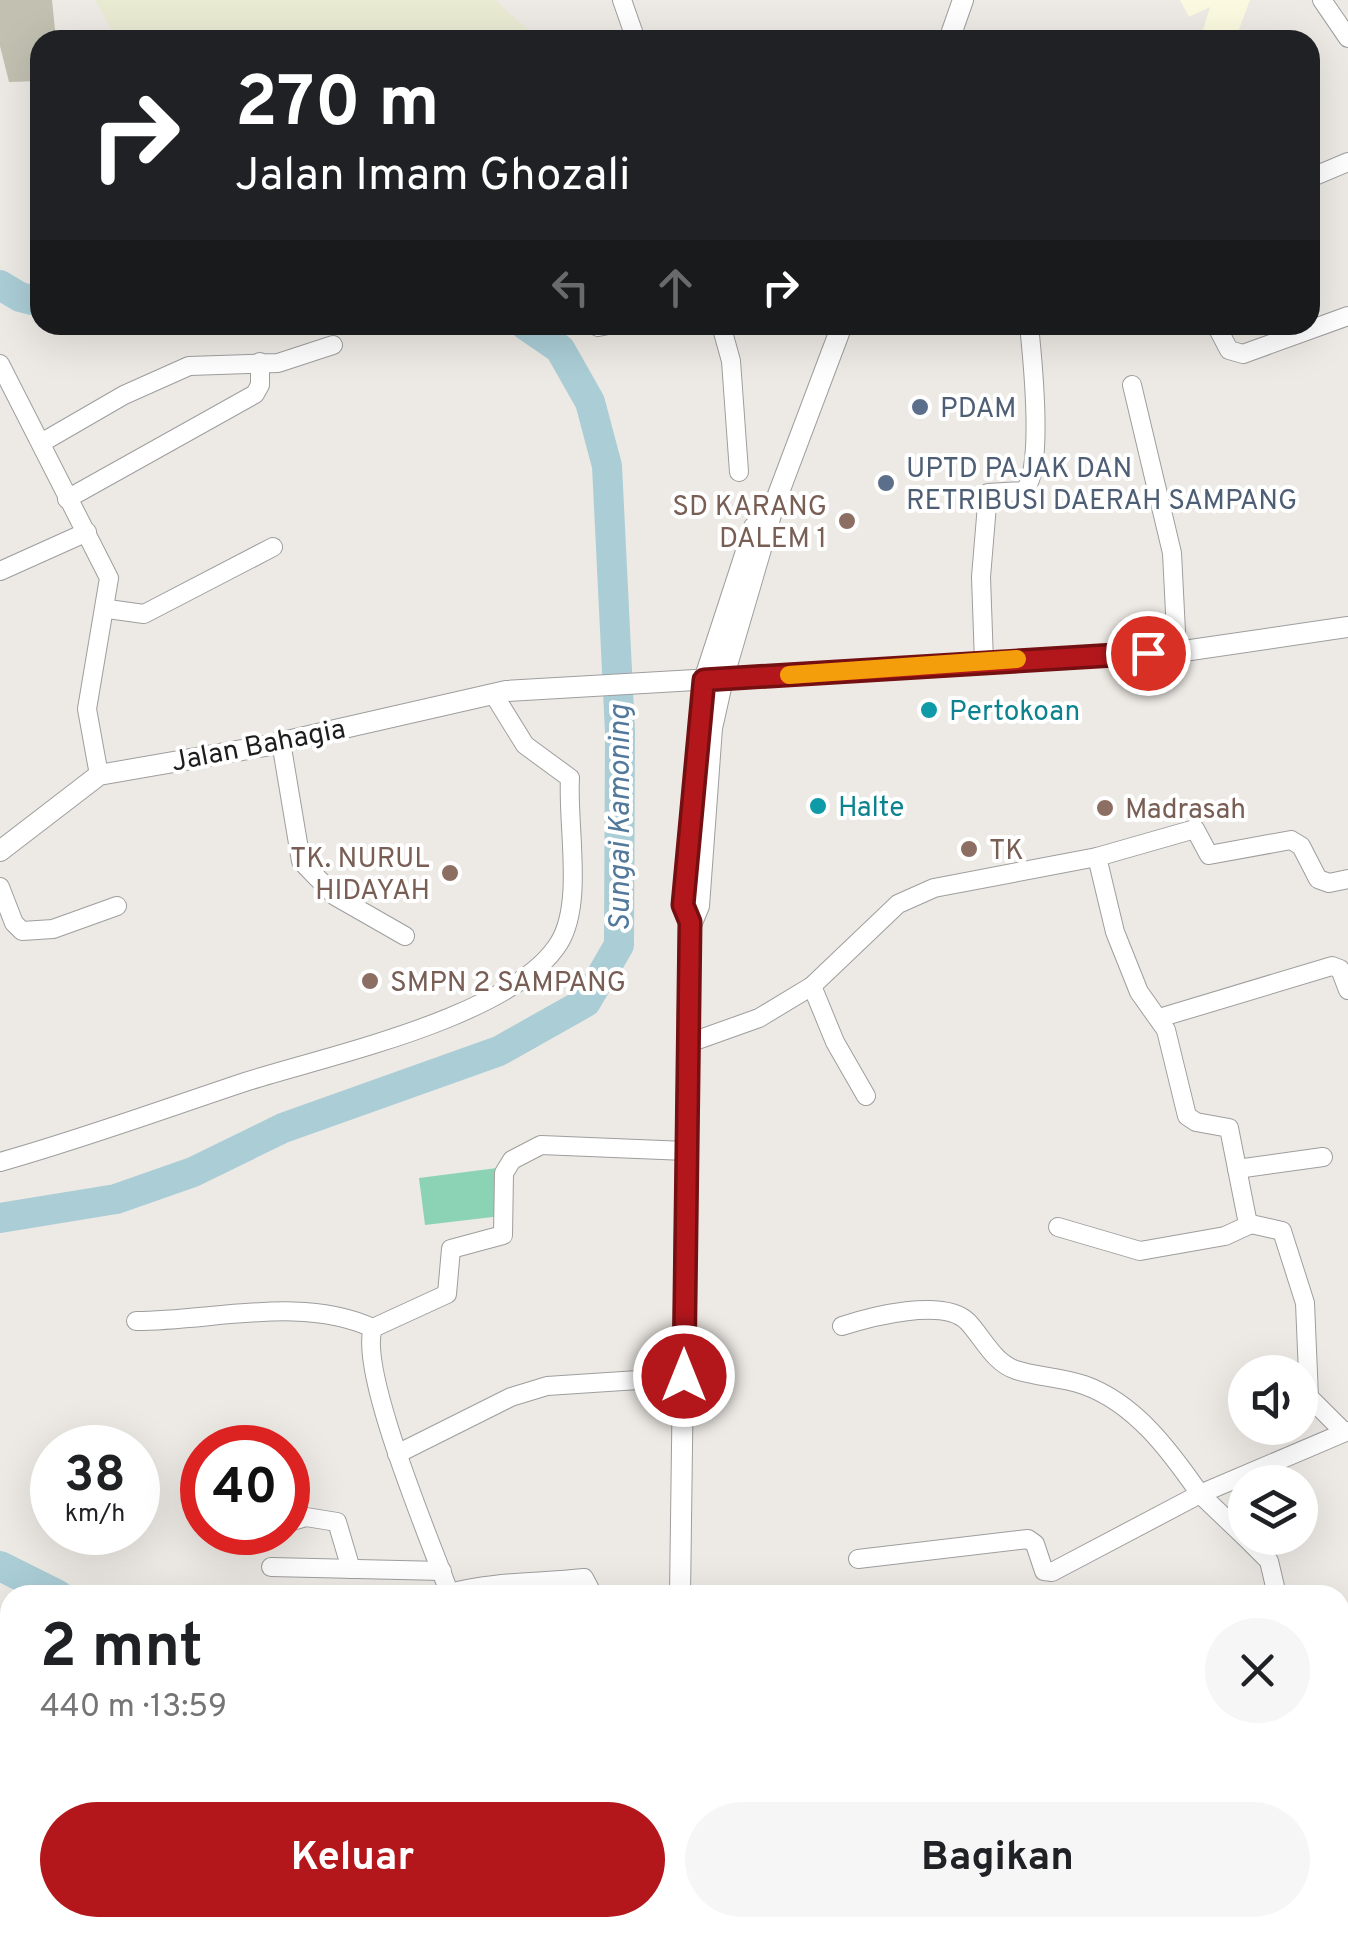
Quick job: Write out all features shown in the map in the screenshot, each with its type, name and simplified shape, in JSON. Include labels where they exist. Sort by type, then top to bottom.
[{"type":"street","points":[[622,0],[632,30]]},
{"type":"street","points":[[952,30],[963,0]]},
{"type":"street","points":[[1322,0],[1348,38]]},
{"type":"street","points":[[1320,174],[1348,162]]},
{"type":"street","points":[[1320,326],[1348,316]]},
{"type":"street","points":[[723,335],[731,361],[739,472]]},
{"type":"street","points":[[680,1585],[690,922],[683,905],[714,680],[754,528],[773,508],[838,335]]},
{"type":"street","points":[[984,662],[982,578],[988,493],[1023,491],[1032,478],[1036,392],[1030,335]]},
{"type":"street","points":[[1221,335],[1228,350],[1242,354],[1295,335]]},
{"type":"street","points":[[40,443],[124,396],[189,366],[298,358],[333,345]]},
{"type":"street","points":[[67,499],[254,394],[260,385],[260,362]]},
{"type":"street","points":[[0,364],[110,578],[88,709],[99,775]]},
{"type":"street","points":[[1132,385],[1172,553],[1176,652]]},
{"type":"street","points":[[0,571],[87,532]]},
{"type":"street","points":[[108,608],[144,614],[273,547]]},
{"type":"street","name":"Jalan Bahagia","points":[[0,850],[99,775],[281,742],[494,695],[540,688],[1176,652],[1348,627]]},
{"type":"street","points":[[0,1162],[272,1074],[339,1058],[458,1011],[529,977],[561,941],[572,886],[570,778],[525,745],[494,695]]},
{"type":"street","points":[[281,742],[300,861],[334,896],[406,936]]},
{"type":"street","points":[[686,1044],[758,1018],[812,986],[898,904],[934,888],[1098,857],[1195,829],[1210,854],[1291,840],[1301,846],[1318,879],[1348,879]]},
{"type":"street","points":[[1098,857],[1116,932],[1139,992],[1160,1018],[1187,1116],[1196,1122],[1229,1128],[1251,1224]]},
{"type":"street","points":[[0,888],[14,923],[22,931],[52,929],[117,906]]},
{"type":"street","points":[[1160,1018],[1332,966],[1340,970],[1348,990]]},
{"type":"street","points":[[812,986],[835,1042],[866,1096]]},
{"type":"street","points":[[136,1321],[276,1312],[345,1316],[373,1328],[447,1294],[451,1249],[503,1235],[504,1173],[527,1150],[558,1144],[686,1151]]},
{"type":"street","points":[[1238,1169],[1322,1157]]},
{"type":"street","points":[[858,1559],[1028,1539],[1035,1544],[1044,1571],[1052,1572],[1200,1494],[1346,1431],[1309,1397],[1305,1303],[1282,1231],[1251,1224],[1225,1236],[1140,1251],[1058,1227]]},
{"type":"street","points":[[842,1326],[916,1311],[964,1318],[992,1353],[1012,1369],[1082,1384],[1111,1398],[1148,1428],[1200,1494],[1228,1521]]},
{"type":"street","points":[[373,1328],[373,1358],[396,1454],[446,1585]]},
{"type":"street","points":[[396,1454],[510,1398],[547,1386],[684,1376]]},
{"type":"street","points":[[310,1518],[336,1522],[351,1569]]},
{"type":"street","points":[[1263,1555],[1269,1561],[1274,1585]]},
{"type":"street","points":[[272,1567],[442,1571]]},
{"type":"street","points":[[486,1585],[584,1578],[588,1585]]},
{"type":"shaded area","points":[[0,0],[52,0],[55,30],[30,30],[30,81],[9,82],[0,46]]},
{"type":"shaded area","points":[[95,0],[495,0],[528,30],[112,30]]},
{"type":"shaded area","points":[[1180,0],[1250,0],[1239,30],[1203,30],[1210,7],[1189,17]]},
{"type":"green space","points":[[497,1168],[501,1216],[425,1225],[419,1178]]},
{"type":"waterway","name":"Sungai Kamoning","points":[[0,285],[30,300]]},
{"type":"waterway","name":"Sungai Kamoning","points":[[0,1218],[116,1199],[193,1172],[283,1128],[499,1051],[586,1002],[619,945],[620,732],[607,466],[590,402],[560,349],[540,335]]},
{"type":"waterway","name":"Sungai Kamoning","points":[[0,1566],[38,1585]]},
{"type":"slow traffic","points":[[789,675],[1017,659]]},
{"type":"place","name":"PDAM","points":[[920,407]]},
{"type":"place","name":"UPTD PAJAK DAN RETRIBUSI DAERAH SAMPANG","points":[[886,483]]},
{"type":"place","name":"SD KARANG DALEM 1","points":[[847,521]]},
{"type":"place","name":"Pertokoan","points":[[929,710]]},
{"type":"place","name":"Halte","points":[[818,806]]},
{"type":"place","name":"Madrasah","points":[[1105,808]]},
{"type":"place","name":"TK","points":[[969,849]]},
{"type":"place","name":"TK. NURUL HIDAYAH","points":[[450,873]]},
{"type":"place","name":"SMPN 2 SAMPANG","points":[[370,981]]},
{"type":"route","points":[[684,1376],[690,922],[683,905],[704,680],[1148,653]]}]
